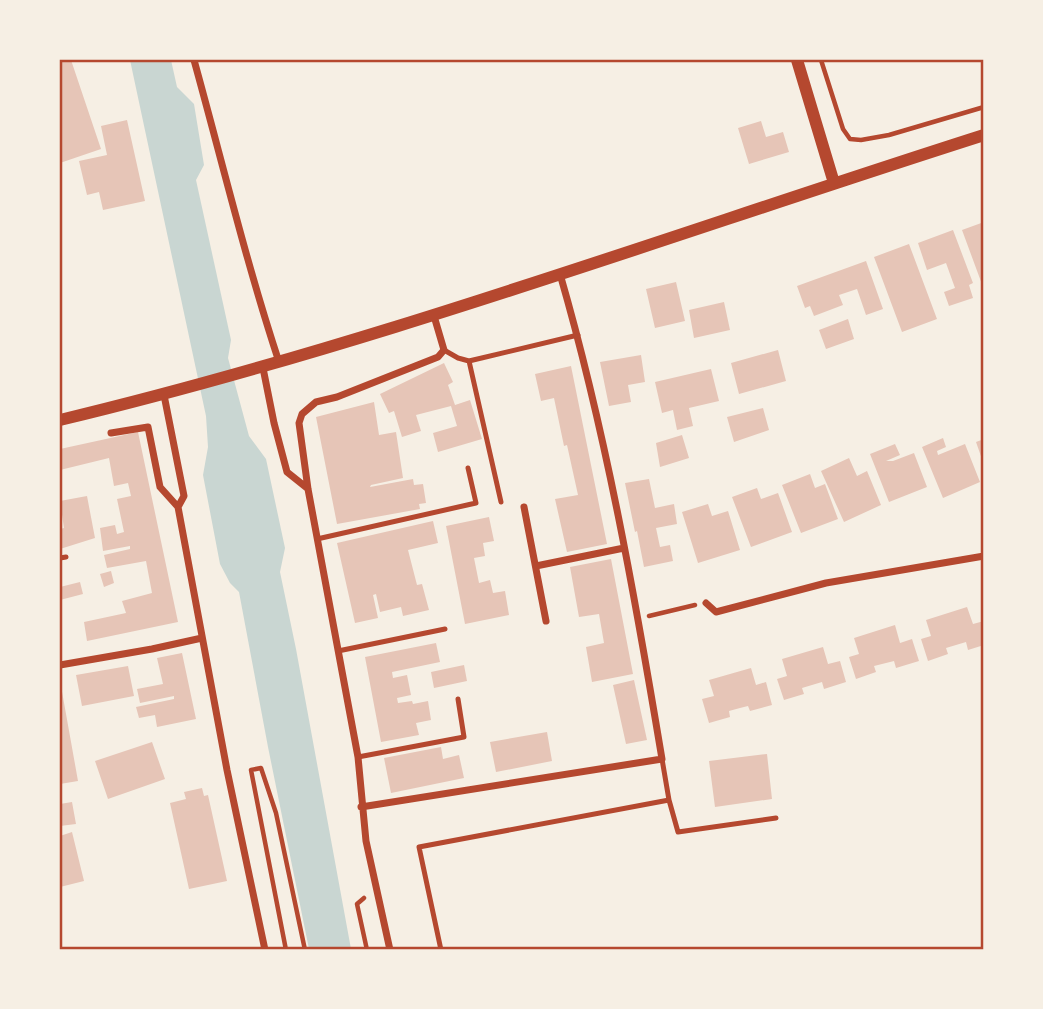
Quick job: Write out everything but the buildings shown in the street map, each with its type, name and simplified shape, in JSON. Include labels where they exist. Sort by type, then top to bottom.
[{"type":"street","points":[[194,60],[239,234],[280,363]]},
{"type":"street","points":[[797,60],[834,183]]},
{"type":"street","points":[[60,421],[263,368],[434,316],[984,135]]},
{"type":"street","points":[[361,807],[662,760],[639,618],[578,335],[560,274]]},
{"type":"street","points":[[390,950],[366,841],[358,757],[308,489],[299,423],[302,414],[316,402],[337,397],[438,357],[444,350],[434,316]]},
{"type":"street","points":[[263,368],[274,423],[288,472],[308,489]]},
{"type":"street","points":[[164,395],[184,496],[178,507]]},
{"type":"street","points":[[111,433],[148,426],[160,487],[178,507],[227,770],[265,950]]},
{"type":"street","points":[[524,507],[546,621]]},
{"type":"street","points":[[536,566],[624,548]]},
{"type":"street","points":[[706,603],[716,612],[826,583],[984,556]]},
{"type":"street","points":[[60,665],[202,638]]},
{"type":"lane","points":[[444,350],[469,361],[578,335]]},
{"type":"lane","points":[[469,361],[501,502]]},
{"type":"lane","points":[[317,539],[476,503],[468,468]]},
{"type":"lane","points":[[338,651],[445,629]]},
{"type":"lane","points":[[358,757],[464,737],[458,699]]},
{"type":"lane","points":[[662,760],[678,832],[776,818]]},
{"type":"lane","points":[[440,950],[419,848],[669,800]]},
{"type":"path","points":[[821,60],[843,129],[850,139],[861,140],[889,135],[984,107]]},
{"type":"path","points":[[639,618],[706,603]]},
{"type":"path","points":[[286,950],[251,770],[261,768],[276,813],[305,950]]},
{"type":"path","points":[[357,904],[368,950]]},
{"type":"shaded area","points":[[130,60],[171,60],[177,87],[194,104],[204,165],[196,180],[231,340],[228,358],[249,436],[266,459],[285,548],[280,572],[351,949],[309,949],[239,592],[230,583],[220,564],[203,475],[208,447],[206,416]]}]
